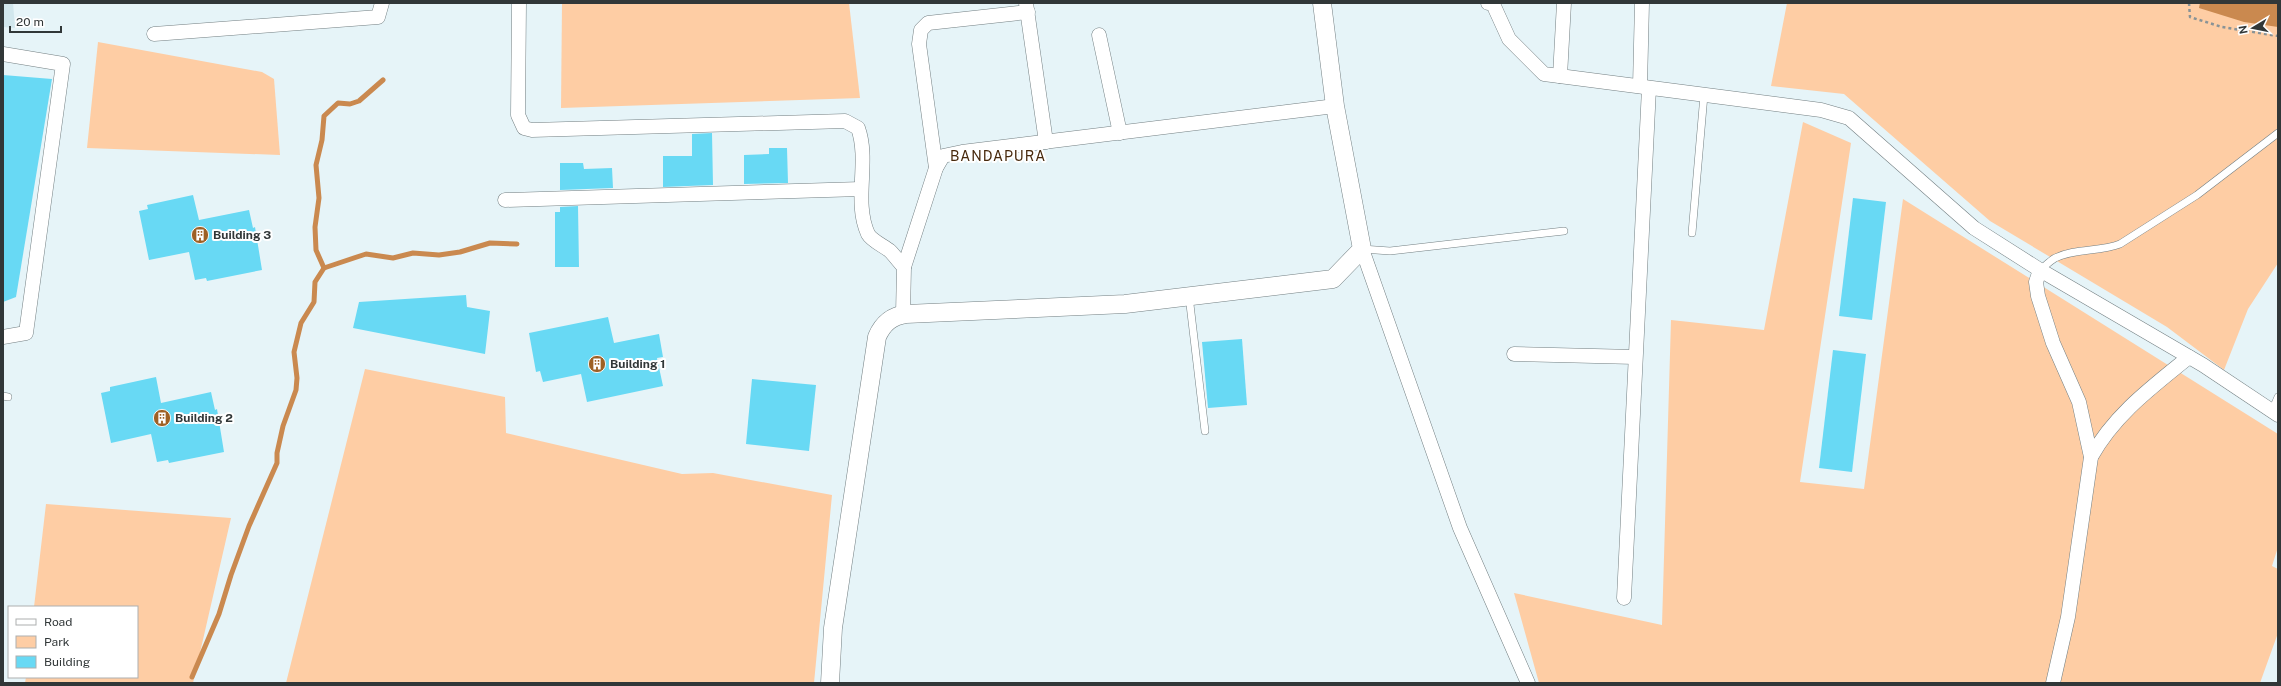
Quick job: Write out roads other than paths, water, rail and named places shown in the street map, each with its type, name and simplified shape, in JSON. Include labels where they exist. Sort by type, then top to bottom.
[{"type":"street","points":[[154,34],[378,17],[382,3]]},
{"type":"street","points":[[519,3],[518,115],[524,128],[532,130],[845,121],[858,128],[862,141],[862,213],[869,236],[890,251],[904,267]]},
{"type":"street","points":[[1322,3],[1335,106],[1362,249],[1460,528],[1528,683]]},
{"type":"street","points":[[1488,3],[1493,4],[1509,39],[1544,74],[1821,110],[1849,118],[1974,228],[2040,270],[2189,357],[2275,413]]},
{"type":"street","points":[[1560,76],[1564,3]]},
{"type":"street","points":[[1624,598],[1635,358],[1644,87],[1642,3]]},
{"type":"street","points":[[936,168],[919,44],[921,30],[928,23],[1027,7],[1046,142]]},
{"type":"street","points":[[1099,35],[1120,133]]},
{"type":"street","points":[[3,54],[63,64],[26,333],[3,337]]},
{"type":"street","points":[[903,314],[904,267],[936,168],[943,156],[1335,106]]},
{"type":"street","points":[[505,200],[861,189]]},
{"type":"street","points":[[830,683],[833,628],[877,337],[885,323],[903,314],[1125,304],[1333,280],[1362,249]]},
{"type":"street","points":[[2040,270],[2036,282],[2038,296],[2053,343],[2079,402],[2091,456],[2068,617],[2053,683]]},
{"type":"street","points":[[1514,354],[1635,358]]},
{"type":"street","points":[[2091,456],[2101,438],[2132,403],[2189,357]]},
{"type":"lane","points":[[1692,233],[1704,95]]},
{"type":"lane","points":[[2040,270],[2054,258],[2109,248],[2120,244],[2197,195],[2278,133]]},
{"type":"lane","points":[[1362,249],[1390,251],[1564,231]]},
{"type":"lane","points":[[1189,296],[1205,431]]},
{"type":"lane","points":[[2275,413],[2278,397]]},
{"type":"waterway","points":[[324,268],[316,250],[315,227],[319,198],[316,165],[322,140],[324,116],[338,103],[350,104],[359,101],[383,80]]},
{"type":"waterway","points":[[192,677],[219,614],[231,575],[249,526],[277,463],[277,453],[283,426],[296,390],[297,378],[294,352],[301,323],[314,302],[315,282],[324,268],[366,254],[393,258],[413,253],[439,255],[460,252],[490,243],[517,244]]},
{"type":"place","name":"Building 3","points":[[200,235]]},
{"type":"place","name":"Building 1","points":[[597,364]]},
{"type":"place","name":"Building 2","points":[[162,418]]},
{"type":"district","name":"BANDAPURA","points":[[998,156]]}]
